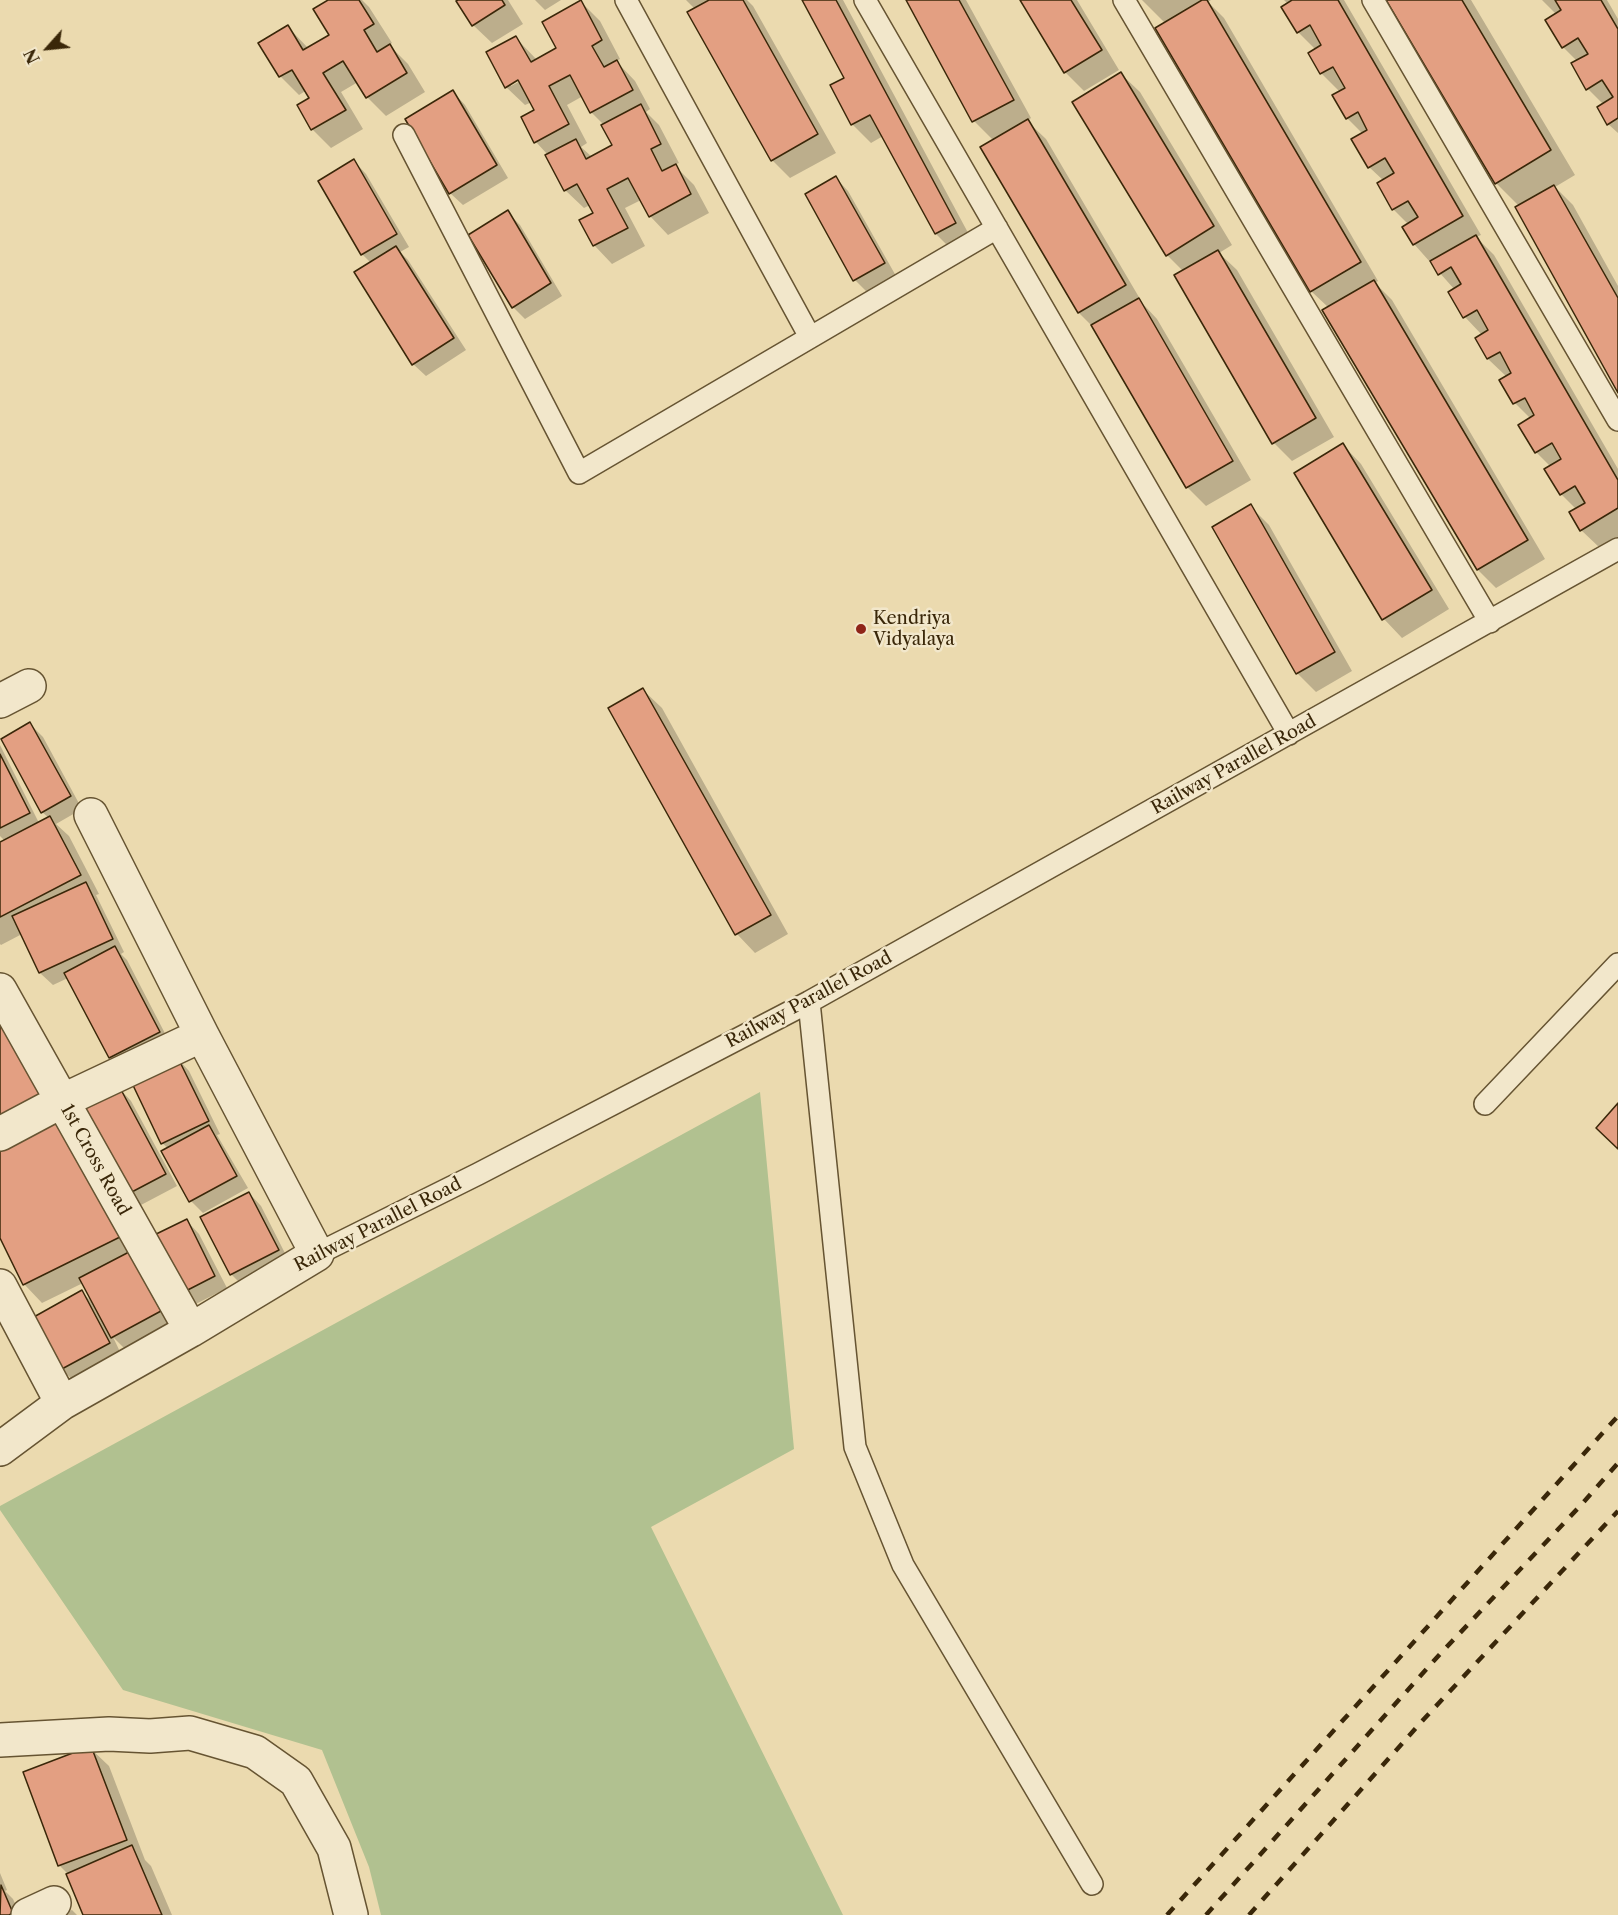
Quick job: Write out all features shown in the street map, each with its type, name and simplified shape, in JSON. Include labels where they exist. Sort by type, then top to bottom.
[{"type":"street","points":[[0,701],[29,686]]},
{"type":"street","points":[[91,815],[202,1035],[317,1254]]},
{"type":"street","name":"1st Cross Road","points":[[0,990],[191,1330]]},
{"type":"street","points":[[0,1134],[62,1101],[202,1035]]},
{"type":"street","name":"Railway Parallel Road","points":[[0,1449],[62,1404],[317,1254]]},
{"type":"street","points":[[0,1286],[62,1404]]},
{"type":"street","points":[[0,1740],[109,1734],[150,1736],[190,1733],[255,1752],[296,1781],[334,1848],[351,1915]]},
{"type":"lane","points":[[626,0],[810,338]]},
{"type":"lane","points":[[865,0],[1289,734]]},
{"type":"lane","points":[[1124,0],[1490,622]]},
{"type":"lane","points":[[1373,0],[1618,420]]},
{"type":"lane","points":[[404,135],[579,473],[997,228]]},
{"type":"lane","name":"Railway Parallel Road","points":[[317,1254],[478,1174],[809,1002],[1618,549]]},
{"type":"lane","points":[[1485,1104],[1618,964]]},
{"type":"lane","points":[[809,1002],[855,1447],[903,1565],[1092,1884]]},
{"type":"green space","points":[[760,1092],[794,1449],[651,1527],[843,1915],[381,1915],[369,1867],[322,1750],[123,1690],[0,1510],[0,1506]]},
{"type":"building","points":[[328,0],[359,0],[374,24],[364,30],[377,52],[390,44],[407,73],[366,98],[343,61],[323,73],[346,110],[311,130],[297,105],[309,98],[292,70],[279,77],[258,43],[288,25],[303,50],[329,35],[313,9]]},
{"type":"building","points":[[502,0],[505,5],[472,26],[456,1]]},
{"type":"building","points":[[581,0],[602,40],[592,46],[604,67],[617,60],[633,90],[590,113],[570,75],[549,86],[569,124],[534,143],[521,117],[534,110],[518,80],[505,88],[486,52],[516,36],[531,62],[556,48],[542,22]]},
{"type":"building","points":[[709,0],[743,0],[818,134],[771,161],[687,12]]},
{"type":"building","points":[[802,0],[836,0],[956,223],[935,234],[870,115],[851,125],[830,85],[844,78]]},
{"type":"building","points":[[906,0],[959,0],[1014,100],[972,122]]},
{"type":"building","points":[[1020,0],[1071,0],[1102,50],[1064,73]]},
{"type":"building","points":[[1202,0],[1207,0],[1361,262],[1310,292],[1155,28]]},
{"type":"building","points":[[1292,0],[1338,0],[1463,216],[1413,245],[1402,227],[1418,217],[1408,201],[1392,210],[1377,183],[1394,173],[1385,158],[1368,168],[1351,139],[1367,130],[1358,112],[1346,119],[1332,95],[1345,88],[1333,67],[1320,74],[1308,53],[1321,45],[1310,25],[1297,33],[1281,7]]},
{"type":"building","points":[[1386,0],[1462,0],[1551,150],[1495,184]]},
{"type":"building","points":[[1555,0],[1601,0],[1618,29],[1618,118],[1607,125],[1597,107],[1613,97],[1602,80],[1586,90],[1571,63],[1588,54],[1578,38],[1562,48],[1545,20],[1561,10]]},
{"type":"building","points":[[1121,72],[1214,226],[1166,256],[1072,102]]},
{"type":"building","points":[[453,90],[497,165],[449,194],[405,119]]},
{"type":"building","points":[[641,104],[661,144],[651,149],[662,171],[676,164],[691,194],[649,217],[628,178],[607,189],[628,228],[593,246],[579,220],[593,213],[577,184],[564,191],[545,155],[576,139],[586,159],[612,145],[601,125]]},
{"type":"building","points":[[1028,119],[1126,285],[1078,313],[980,147]]},
{"type":"building","points":[[354,159],[397,234],[361,255],[318,181]]},
{"type":"building","points":[[836,176],[885,263],[853,281],[805,194]]},
{"type":"building","points":[[1554,185],[1618,298],[1618,393],[1515,207]]},
{"type":"building","points":[[508,210],[551,283],[512,308],[468,235]]},
{"type":"building","points":[[1476,235],[1618,480],[1618,508],[1580,531],[1569,512],[1585,503],[1575,486],[1560,495],[1544,469],[1561,459],[1552,443],[1535,453],[1518,425],[1534,415],[1525,398],[1513,404],[1499,380],[1511,373],[1500,352],[1487,359],[1475,338],[1488,330],[1477,310],[1463,318],[1448,292],[1461,284],[1451,267],[1438,275],[1430,261]]},
{"type":"building","points":[[396,246],[454,338],[412,365],[354,272]]},
{"type":"building","points":[[1218,250],[1316,418],[1272,444],[1174,275]]},
{"type":"building","points":[[1374,280],[1528,540],[1477,570],[1322,310]]},
{"type":"building","points":[[1139,298],[1233,461],[1186,488],[1091,325]]},
{"type":"building","points":[[1343,443],[1432,590],[1382,620],[1294,473]]},
{"type":"building","points":[[1251,504],[1335,652],[1296,674],[1212,527]]},
{"type":"building","points":[[643,688],[771,915],[735,935],[608,708]]},
{"type":"building","points":[[30,722],[71,796],[41,813],[1,739]]},
{"type":"building","points":[[0,754],[30,813],[0,828]]},
{"type":"building","points":[[50,816],[81,875],[0,917],[0,842]]},
{"type":"building","points":[[86,882],[113,939],[39,973],[12,916]]},
{"type":"building","points":[[115,946],[160,1032],[109,1058],[64,973]]},
{"type":"building","points":[[0,1010],[47,1098],[0,1122]]},
{"type":"building","points":[[177,1056],[209,1121],[161,1144],[130,1079]]},
{"type":"building","points":[[119,1086],[166,1174],[128,1194],[81,1107]]},
{"type":"building","points":[[1618,1103],[1618,1149],[1596,1128]]},
{"type":"building","points":[[60,1111],[120,1237],[23,1285],[0,1238],[0,1140]]},
{"type":"building","points":[[209,1125],[237,1176],[189,1202],[161,1151]]},
{"type":"building","points":[[249,1192],[279,1250],[230,1275],[200,1217]]},
{"type":"building","points":[[187,1219],[215,1276],[176,1296],[148,1238]]},
{"type":"building","points":[[129,1252],[161,1311],[111,1338],[79,1278]]},
{"type":"building","points":[[82,1290],[110,1343],[60,1370],[32,1318]]},
{"type":"building","points":[[91,1746],[127,1840],[58,1866],[23,1772]]},
{"type":"building","points":[[132,1845],[162,1915],[83,1915],[66,1874]]},
{"type":"building","points":[[1,1885],[13,1913],[9,1915],[0,1915]]},
{"type":"railway","points":[[1167,1915],[1618,1416]]},
{"type":"railway","points":[[1206,1915],[1440,1654],[1618,1463]]},
{"type":"railway","points":[[1249,1915],[1424,1719],[1618,1511]]},
{"type":"place","name":"Kendriya Vidyalaya","points":[[861,629]]}]
